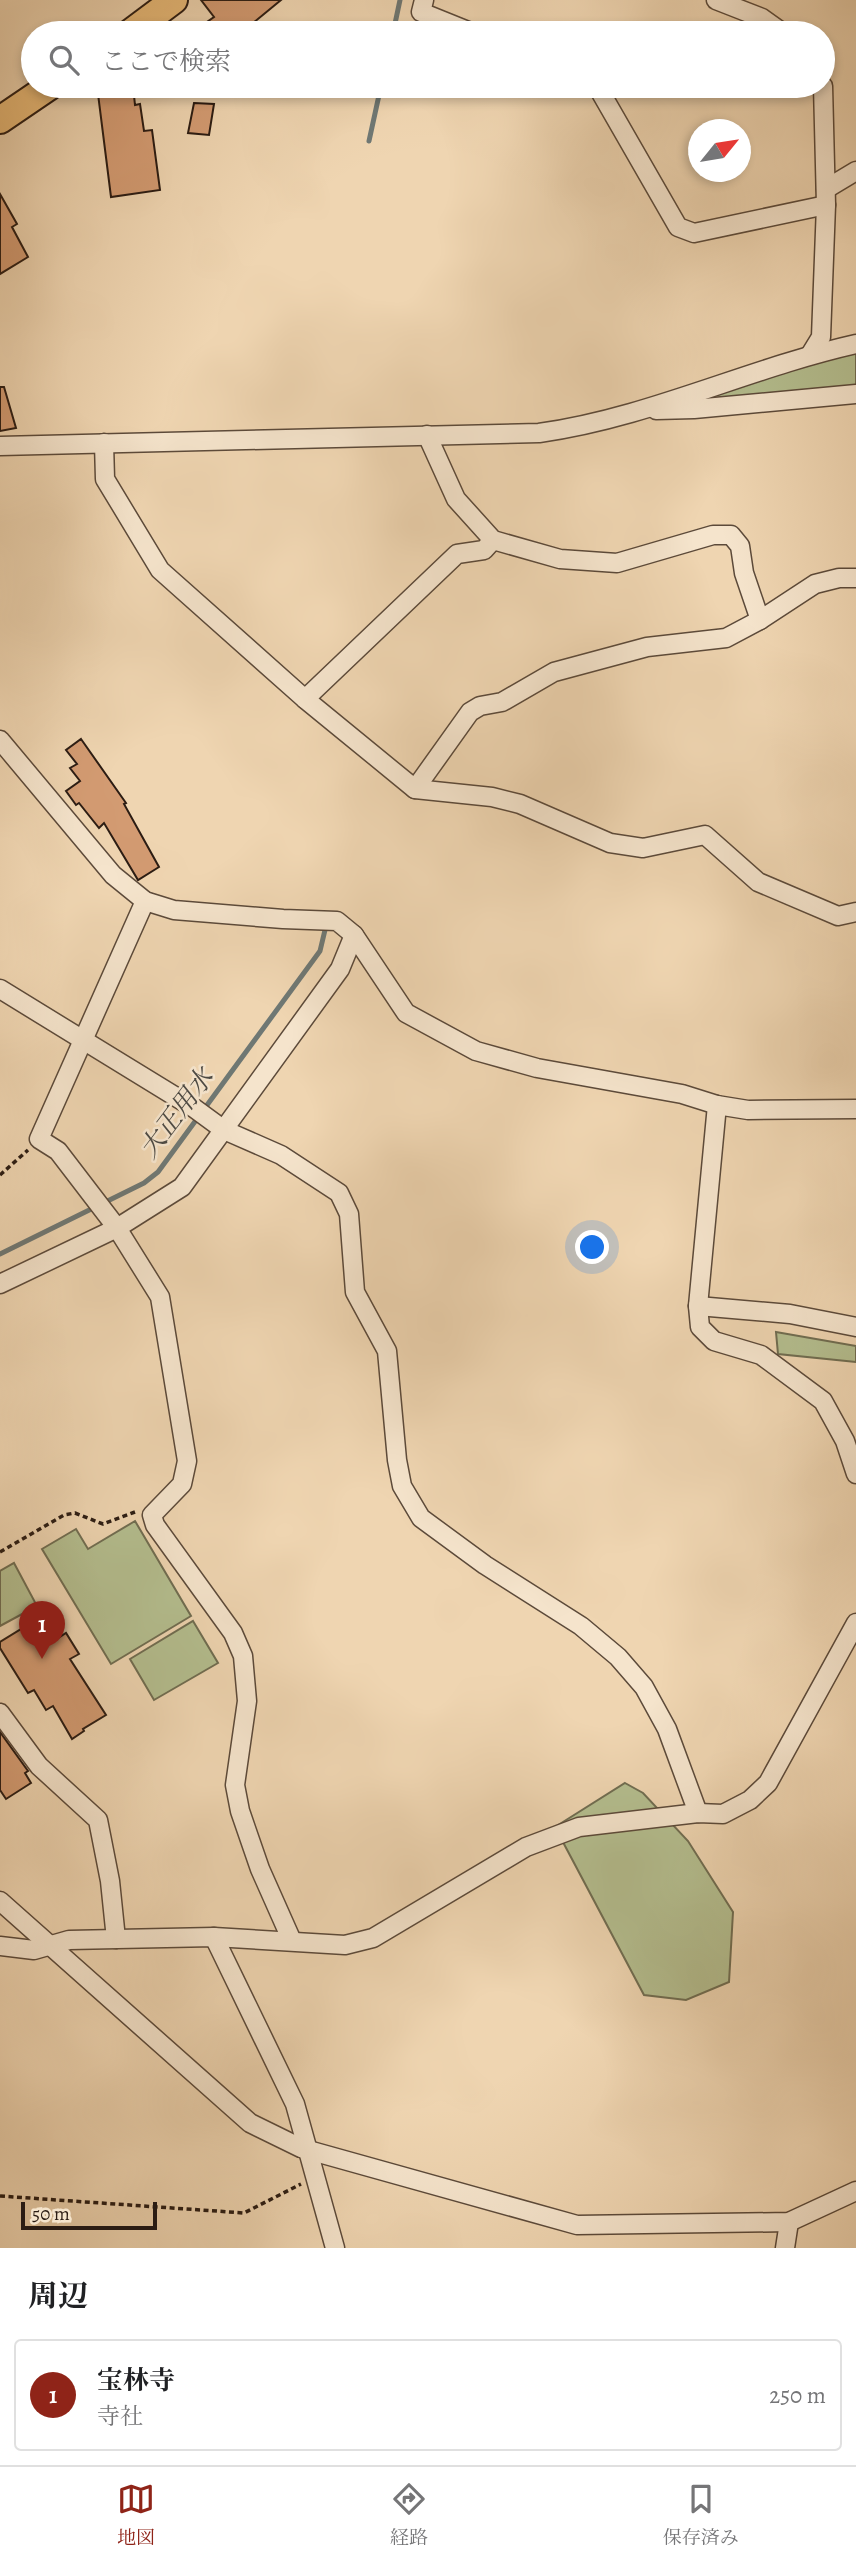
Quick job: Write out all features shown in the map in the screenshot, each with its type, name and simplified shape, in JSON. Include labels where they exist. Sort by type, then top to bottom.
[{"type":"highway","points":[[146,21],[174,0]]},
{"type":"highway","points":[[0,120],[32,98]]},
{"type":"street","points":[[424,0],[422,12],[444,21]]},
{"type":"street","points":[[716,0],[766,21]]},
{"type":"street","points":[[604,98],[678,227],[694,233],[826,197],[856,171]]},
{"type":"street","points":[[810,355],[821,337],[826,197],[823,98]]},
{"type":"street","points":[[0,446],[539,433],[583,427],[810,355],[856,344]]},
{"type":"street","points":[[635,410],[694,409],[856,394]]},
{"type":"street","points":[[427,435],[456,499],[493,540],[560,559],[608,564],[713,535],[731,535],[740,546],[744,573],[760,620]]},
{"type":"street","points":[[104,443],[105,478],[160,570],[305,699],[415,789],[492,797],[520,804],[611,843],[643,848],[705,835],[758,882],[838,916],[856,912]]},
{"type":"street","points":[[305,699],[457,554],[484,550],[493,540]]},
{"type":"street","points":[[415,789],[470,712],[480,706],[502,702],[554,672],[647,647],[726,638],[760,620],[815,584],[839,578],[856,578]]},
{"type":"street","points":[[0,740],[113,875],[145,901],[174,910],[337,921],[354,935],[406,1013],[476,1051],[537,1068],[682,1094],[717,1105],[748,1110],[856,1109]]},
{"type":"street","points":[[145,901],[39,1139],[58,1151],[106,1214],[159,1297],[187,1461],[182,1484],[152,1516],[155,1525],[233,1633],[243,1656],[247,1701],[235,1785],[240,1811],[260,1869],[292,1941]]},
{"type":"street","points":[[0,1284],[106,1214],[182,1187],[219,1126],[340,969],[354,935]]},
{"type":"street","points":[[0,989],[219,1126],[281,1154],[339,1193],[349,1214],[355,1292],[387,1351],[402,1486],[421,1518],[485,1565],[581,1626],[618,1657],[644,1688],[667,1729],[698,1813]]},
{"type":"street","points":[[717,1105],[698,1306],[699,1327],[714,1341],[761,1355],[824,1401],[850,1436],[856,1474]]},
{"type":"street","points":[[698,1306],[790,1314],[856,1327]]},
{"type":"street","points":[[0,1947],[34,1950],[69,1940],[214,1937],[345,1945],[373,1938],[526,1847],[579,1827],[698,1813],[723,1814],[750,1800],[768,1783],[856,1623]]},
{"type":"street","points":[[0,1713],[39,1766],[98,1820],[110,1881],[116,1939]]},
{"type":"street","points":[[0,1900],[250,2123],[308,2150],[578,2225],[789,2222],[856,2191]]},
{"type":"street","points":[[214,1937],[295,2104],[335,2248]]},
{"type":"street","points":[[785,2248],[789,2222]]},
{"type":"path","points":[[0,1175],[39,1139]]},
{"type":"path","points":[[0,1552],[64,1515],[75,1513],[103,1524],[138,1511],[152,1516]]},
{"type":"path","points":[[0,2196],[244,2213],[316,2177]]},
{"type":"green space","points":[[856,350],[856,387],[697,402],[814,360]]},
{"type":"green space","points":[[776,1332],[856,1346],[856,1362],[778,1354]]},
{"type":"green space","points":[[135,1521],[191,1616],[111,1664],[42,1549],[76,1529],[88,1549]]},
{"type":"green space","points":[[14,1563],[37,1606],[0,1626],[0,1571]]},
{"type":"green space","points":[[193,1621],[218,1663],[154,1700],[130,1659]]},
{"type":"green space","points":[[625,1783],[643,1793],[688,1841],[733,1912],[729,1982],[686,2000],[644,1995],[555,1827]]},
{"type":"building","points":[[201,0],[281,0],[256,21],[208,21],[214,17]]},
{"type":"building","points":[[99,98],[134,98],[135,105],[140,104],[144,131],[152,130],[160,190],[111,197]]},
{"type":"building","points":[[194,103],[214,104],[209,135],[188,133]]},
{"type":"building","points":[[0,194],[17,224],[12,227],[28,257],[0,274]]},
{"type":"building","points":[[0,387],[4,387],[16,428],[0,431]]},
{"type":"building","points":[[81,739],[126,803],[124,804],[159,867],[138,880],[104,823],[99,828],[66,791],[80,781],[70,768],[77,764],[66,750]]},
{"type":"building","points":[[44,1615],[58,1638],[66,1633],[79,1654],[70,1659],[106,1715],[72,1739],[53,1706],[46,1710],[34,1690],[28,1693],[0,1648],[0,1642]]},
{"type":"building","points":[[0,1732],[28,1771],[25,1773],[31,1783],[6,1799],[0,1790]]},
{"type":"waterway","name":"大正用水","points":[[396,21],[400,0]]},
{"type":"waterway","name":"大正用水","points":[[369,141],[378,98]]},
{"type":"waterway","name":"大正用水","points":[[0,1254],[144,1183],[158,1172],[320,951],[325,930]]},
{"type":"place","name":"宝林寺","points":[[42,1659]]}]
